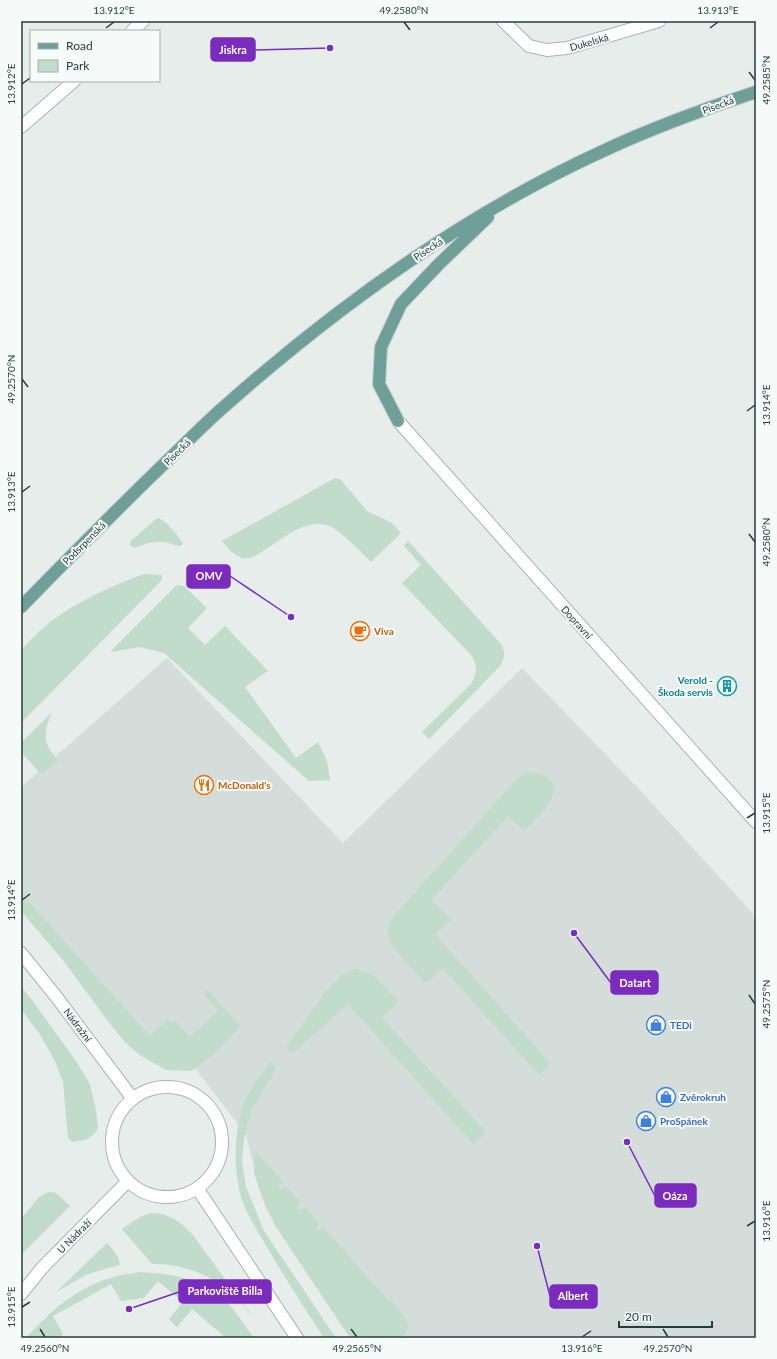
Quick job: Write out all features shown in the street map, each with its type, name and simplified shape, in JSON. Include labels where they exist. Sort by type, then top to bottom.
[{"type":"main road","name":"Písecká","points":[[148,480],[224,407],[299,344],[344,308],[405,264],[456,230],[503,203],[603,151],[726,101],[756,92]]},
{"type":"main road","points":[[398,421],[379,384],[381,347],[401,304],[439,264],[503,203]]},
{"type":"main road","name":"Podsrpenská","points":[[21,607],[148,480]]},
{"type":"street","points":[[133,30],[143,21]]},
{"type":"street","name":"Dukelská","points":[[503,21],[529,46],[547,50],[567,48],[659,21]]},
{"type":"street","points":[[21,127],[73,82]]},
{"type":"street","name":"Dopravní","points":[[398,421],[756,822]]},
{"type":"street","name":"Nádražní","points":[[21,953],[58,999],[133,1099]]},
{"type":"street","points":[[157,1088],[177,1088],[192,1093],[200,1098],[211,1110],[220,1128],[222,1144],[215,1169],[212,1174],[197,1188],[183,1194],[164,1197],[150,1194],[136,1187],[121,1173],[116,1163],[112,1147],[112,1136],[119,1115],[133,1099],[142,1093],[157,1088]]},
{"type":"street","name":"U Nádraží","points":[[21,1294],[42,1268],[128,1181]]},
{"type":"street","points":[[197,1188],[297,1338]]},
{"type":"shaded area","points":[[167,658],[343,843],[522,668],[637,787],[756,917],[756,1338],[352,1338],[261,1196],[246,1135],[191,1063],[159,1065],[21,904],[21,787]]},
{"type":"green space","points":[[335,478],[341,480],[367,511],[392,523],[401,533],[371,562],[343,535],[326,525],[309,525],[301,528],[249,558],[243,558],[237,555],[222,541]]},
{"type":"green space","points":[[157,518],[164,521],[175,532],[183,543],[181,546],[156,542],[147,543],[135,548],[131,546],[130,542]]},
{"type":"green space","points":[[408,541],[502,645],[504,653],[504,658],[500,666],[429,739],[422,732],[471,684],[475,677],[476,667],[472,656],[402,583],[421,565],[404,546]]},
{"type":"green space","points":[[144,574],[162,575],[162,580],[21,723],[21,650],[46,625],[72,607],[107,589]]},
{"type":"green space","points":[[177,585],[184,586],[207,608],[188,628],[205,645],[225,626],[268,671],[245,687],[296,758],[318,742],[327,761],[330,780],[309,781],[164,653],[140,647],[110,652]]},
{"type":"green space","points":[[52,712],[47,727],[46,738],[49,748],[58,760],[44,772],[40,773],[21,752],[21,743]]},
{"type":"green space","points":[[534,772],[548,778],[554,789],[553,796],[545,809],[525,830],[523,830],[508,816],[431,900],[451,920],[435,934],[550,1063],[539,1075],[443,968],[426,983],[394,948],[388,936],[389,926],[393,917],[517,779],[526,773]]},
{"type":"green space","points":[[21,893],[150,1036],[167,1020],[171,1023],[174,1020],[190,1037],[218,1011],[203,994],[207,990],[241,1026],[213,1055],[191,1071],[166,1070],[138,1054],[113,1028],[62,959],[21,911]]},
{"type":"green space","points":[[357,969],[373,975],[399,1002],[382,1018],[486,1132],[473,1144],[348,1004],[292,1054],[286,1047],[327,990],[343,974]]},
{"type":"green space","points":[[21,987],[76,1061],[90,1084],[98,1128],[90,1138],[72,1142],[68,1138],[63,1082],[55,1061],[39,1033],[21,1009]]},
{"type":"green space","points":[[271,1062],[275,1067],[275,1071],[251,1110],[244,1139],[242,1162],[246,1187],[264,1231],[336,1338],[324,1338],[278,1266],[250,1218],[241,1198],[236,1171],[236,1142],[240,1115],[249,1093]]},
{"type":"green space","points":[[255,1150],[283,1182],[278,1186],[281,1189],[286,1186],[301,1203],[297,1207],[300,1211],[304,1207],[320,1224],[315,1228],[318,1231],[323,1227],[388,1300],[390,1299],[407,1320],[408,1328],[401,1338],[350,1338],[276,1227],[265,1205],[254,1173]]},
{"type":"green space","points":[[49,1192],[56,1193],[70,1206],[21,1255],[21,1219],[39,1197]]},
{"type":"green space","points":[[151,1213],[169,1216],[179,1222],[192,1234],[256,1321],[233,1294],[208,1277],[180,1267],[152,1264],[122,1229],[140,1217]]},
{"type":"green space","points":[[107,1243],[117,1255],[120,1265],[86,1275],[56,1292]]},
{"type":"green space","points":[[139,1272],[166,1274],[191,1280],[214,1291],[234,1310],[254,1338],[226,1338],[192,1309],[177,1327],[169,1319],[183,1302],[158,1281],[144,1298],[121,1301],[111,1284],[53,1316],[63,1334],[59,1338],[26,1338],[56,1309],[77,1293],[101,1281],[120,1275]]},
{"type":"place","name":"Jiskra","points":[[330,48]]},
{"type":"place","name":"OMV","points":[[291,617]]},
{"type":"place","name":"Viva","points":[[360,631]]},
{"type":"place","name":"Verold - Škoda servis","points":[[727,686]]},
{"type":"place","name":"McDonald's","points":[[204,785]]},
{"type":"place","name":"Datart","points":[[574,933]]},
{"type":"place","name":"TEDi","points":[[656,1025]]},
{"type":"place","name":"Zvěrokruh","points":[[666,1097]]},
{"type":"place","name":"ProSpánek","points":[[646,1121]]},
{"type":"place","name":"Oáza","points":[[627,1142]]},
{"type":"place","name":"Albert","points":[[537,1246]]},
{"type":"place","name":"Parkoviště Billa","points":[[129,1309]]}]
